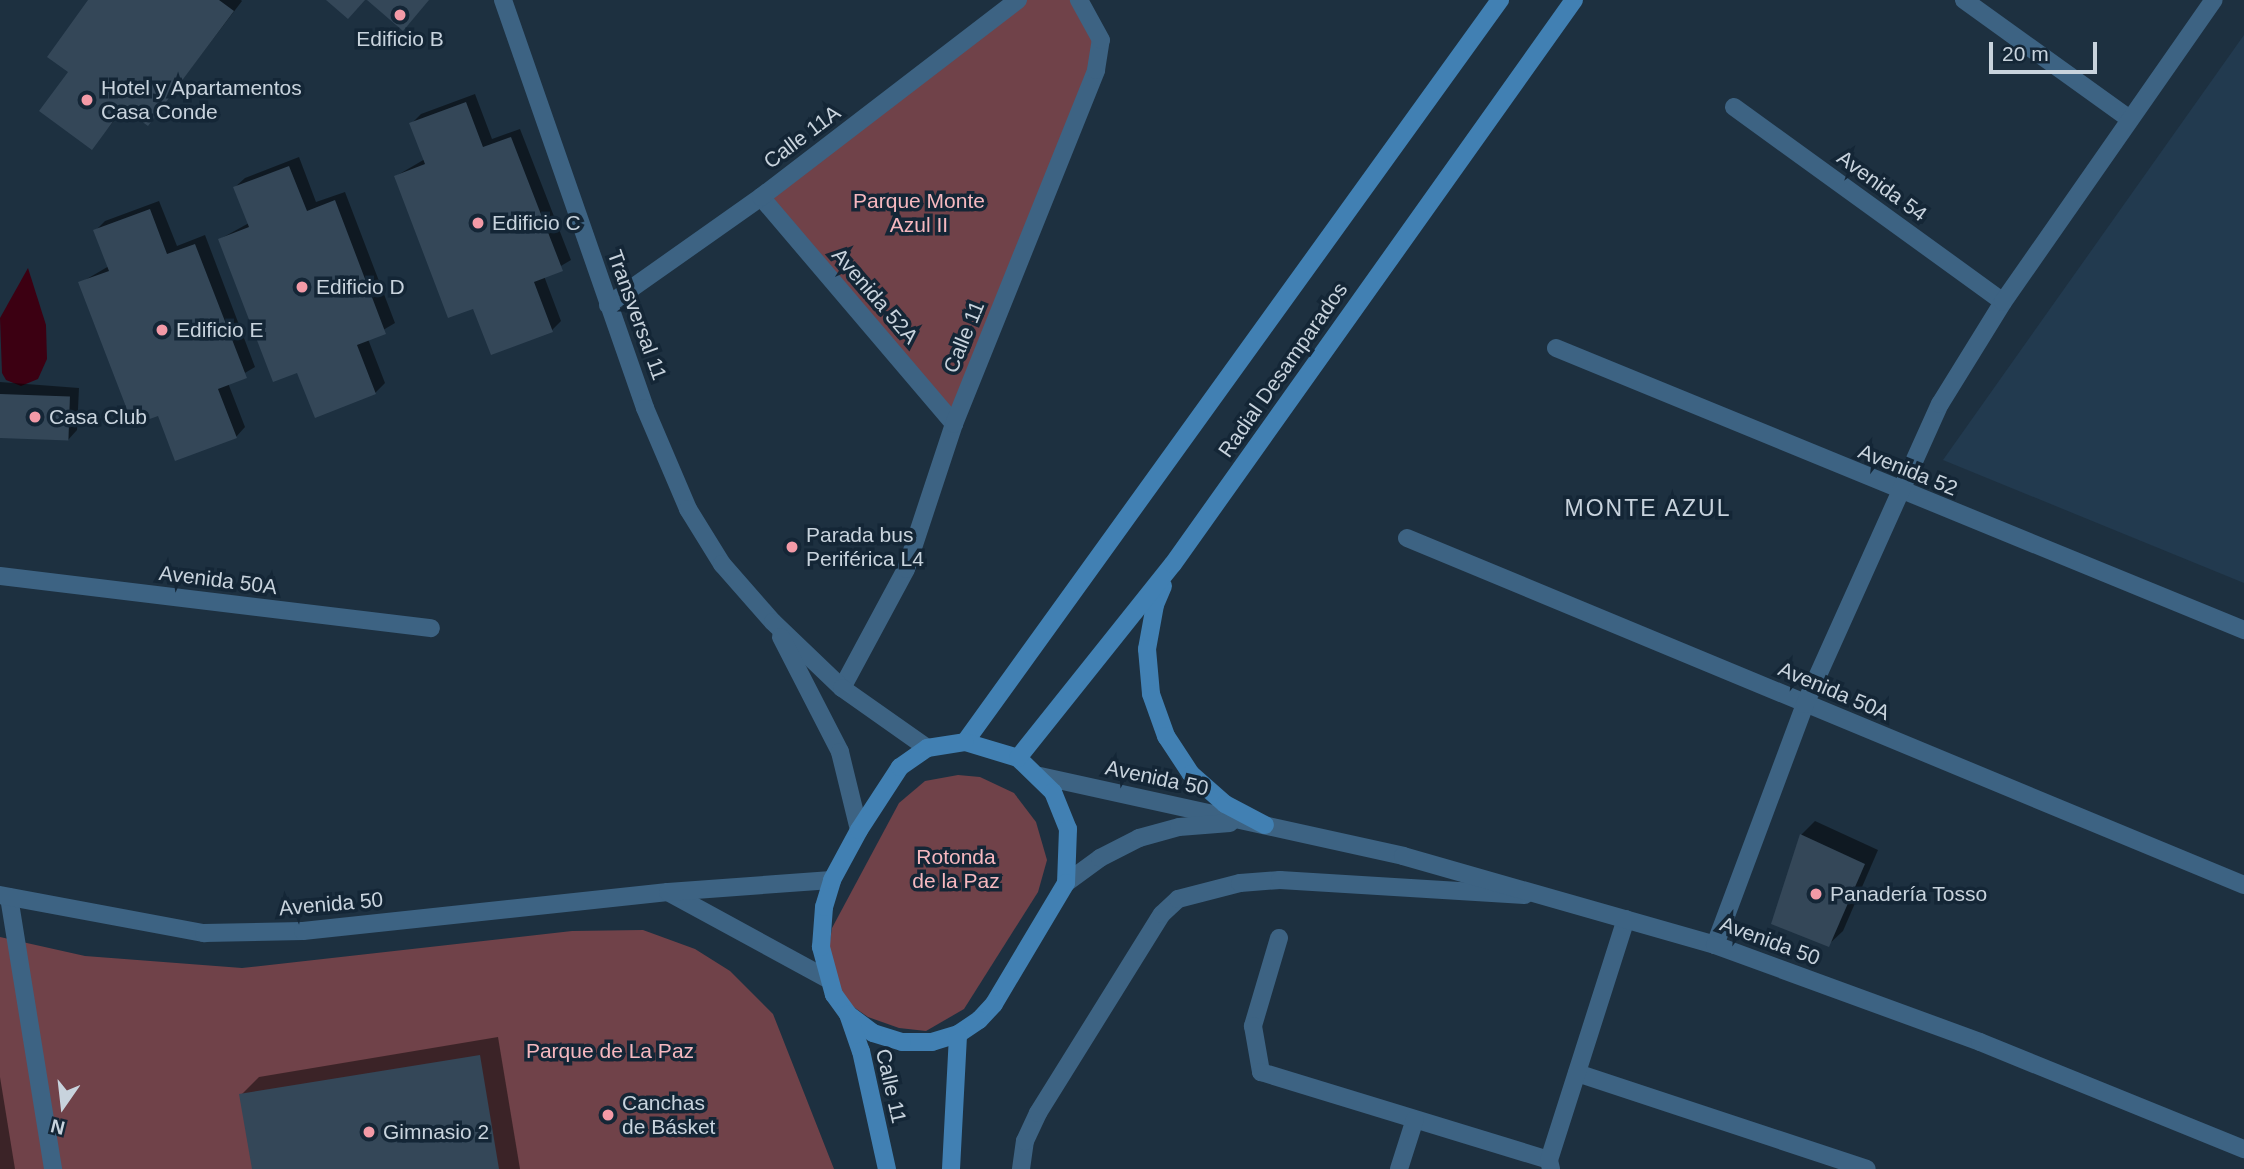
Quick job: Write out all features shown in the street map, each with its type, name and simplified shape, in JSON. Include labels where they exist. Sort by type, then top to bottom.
[{"type":"main road","name":"Radial Desamparados","points":[[965,742],[1500,0]]},
{"type":"main road","name":"Radial Desamparados","points":[[1018,758],[1174,564],[1574,0]]},
{"type":"main road","points":[[1174,564],[1155,605],[1147,649],[1151,694],[1162,726],[1191,774],[1225,804],[1265,825]]},
{"type":"main road","points":[[965,742],[1018,758],[1040,776],[1061,808],[1068,829],[1066,883],[994,1004],[958,1034],[932,1042],[902,1042],[873,1033],[848,1014],[826,978],[821,947],[824,907],[832,880],[859,830],[900,766],[928,748],[965,742]]},
{"type":"main road","name":"Calle 11","points":[[848,1014],[887,1169]]},
{"type":"main road","points":[[951,1169],[958,1034]]},
{"type":"street","name":"Transversal 11","points":[[503,0],[608,305],[688,509],[722,564],[772,622],[842,688],[928,748]]},
{"type":"street","name":"Calle 11A","points":[[608,305],[761,197],[1018,0]]},
{"type":"street","name":"Calle 11","points":[[842,688],[906,569],[954,424],[1096,70],[1101,40],[1079,0]]},
{"type":"street","points":[[1964,0],[2128,118]]},
{"type":"street","points":[[1715,945],[1805,704],[1940,404],[2003,302],[2128,118],[2214,0]]},
{"type":"street","name":"Avenida 54","points":[[1734,107],[2003,302]]},
{"type":"street","name":"Avenida 52A","points":[[761,197],[954,424]]},
{"type":"street","name":"Avenida 52","points":[[1556,348],[1900,492],[2244,630]]},
{"type":"street","name":"Avenida 50A","points":[[1407,538],[2244,885]]},
{"type":"street","name":"Avenida 50A","points":[[0,576],[431,628]]},
{"type":"street","name":"Transversal 11","points":[[772,622],[840,752],[859,830]]},
{"type":"street","name":"Avenida 50","points":[[1040,776],[1403,856],[1715,945],[1980,1042],[2244,1149]]},
{"type":"street","name":"Avenida 50","points":[[1066,883],[1100,858],[1139,838],[1179,827],[1265,825]]},
{"type":"street","name":"Avenida 50","points":[[5,896],[204,933],[303,931],[668,892],[832,880]]},
{"type":"street","points":[[1021,1169],[1025,1141],[1038,1113],[1162,914],[1178,899],[1240,883],[1280,880],[1544,896]]},
{"type":"street","points":[[668,892],[826,978]]},
{"type":"street","points":[[5,896],[53,1169]]},
{"type":"street","points":[[1279,937],[1253,1026],[1261,1072],[1416,1119],[1550,1164],[1626,919]]},
{"type":"street","points":[[1577,1073],[1867,1169]]},
{"type":"street","points":[[1399,1169],[1416,1119]]},
{"type":"shaded area","points":[[2244,35],[2244,583],[1943,460]]},
{"type":"shaded area","points":[[28,268],[46,325],[47,359],[38,379],[21,386],[6,380],[2,373],[0,318]]},
{"type":"green space","name":"Parque Monte Azul II","points":[[1018,0],[1079,0],[1101,40],[954,424],[761,197]]},
{"type":"green space","name":"Rotonda de la Paz","points":[[958,775],[980,777],[1014,793],[1036,822],[1047,860],[1038,892],[964,1009],[926,1031],[899,1028],[868,1017],[845,1001],[828,953],[832,928],[899,803],[925,781]]},
{"type":"green space","name":"Parque de La Paz","points":[[643,930],[695,949],[730,971],[773,1014],[834,1169],[0,1169],[0,937],[85,956],[242,968],[572,931]]},
{"type":"building","points":[[88,0],[219,0],[234,11],[148,126],[123,108],[92,150],[39,111],[68,72],[47,57]]},
{"type":"building","name":"Edificio B","points":[[326,0],[365,0],[348,19]]},
{"type":"building","name":"Edificio B","points":[[367,0],[429,0],[403,31]]},
{"type":"building","name":"Edificio C","points":[[466,102],[483,147],[511,137],[563,271],[534,282],[553,332],[491,355],[473,309],[448,318],[394,176],[425,164],[409,123]]},
{"type":"building","name":"Edificio D","points":[[289,166],[307,211],[335,200],[386,334],[357,345],[376,394],[315,418],[297,373],[273,382],[218,239],[249,227],[233,187]]},
{"type":"building","name":"Edificio E","points":[[150,209],[167,254],[195,244],[247,378],[218,389],[237,438],[175,461],[158,416],[133,425],[78,282],[109,271],[93,230]]},
{"type":"building","name":"Casa Club","points":[[0,394],[70,396],[68,440],[0,438]]},
{"type":"building","name":"Panadería Tosso","points":[[1800,834],[1865,864],[1829,947],[1771,924]]},
{"type":"building","name":"Gimnasio 2","points":[[480,1055],[499,1169],[252,1169],[239,1094]]},
{"type":"place","name":"Edificio B","points":[[400,15]]},
{"type":"place","name":"Hotel y Apartamentos Casa Conde","points":[[87,100]]},
{"type":"place","name":"Edificio C","points":[[478,223]]},
{"type":"place","name":"Edificio D","points":[[302,287]]},
{"type":"place","name":"Edificio E","points":[[162,330]]},
{"type":"place","name":"Casa Club","points":[[35,417]]},
{"type":"place","name":"Parada bus Periférica L4","points":[[792,547]]},
{"type":"place","name":"Panadería Tosso","points":[[1816,894]]},
{"type":"place","name":"Canchas de Básket","points":[[608,1115]]},
{"type":"place","name":"Gimnasio 2","points":[[369,1132]]},
{"type":"district","name":"MONTE AZUL","points":[[1648,508]]}]
